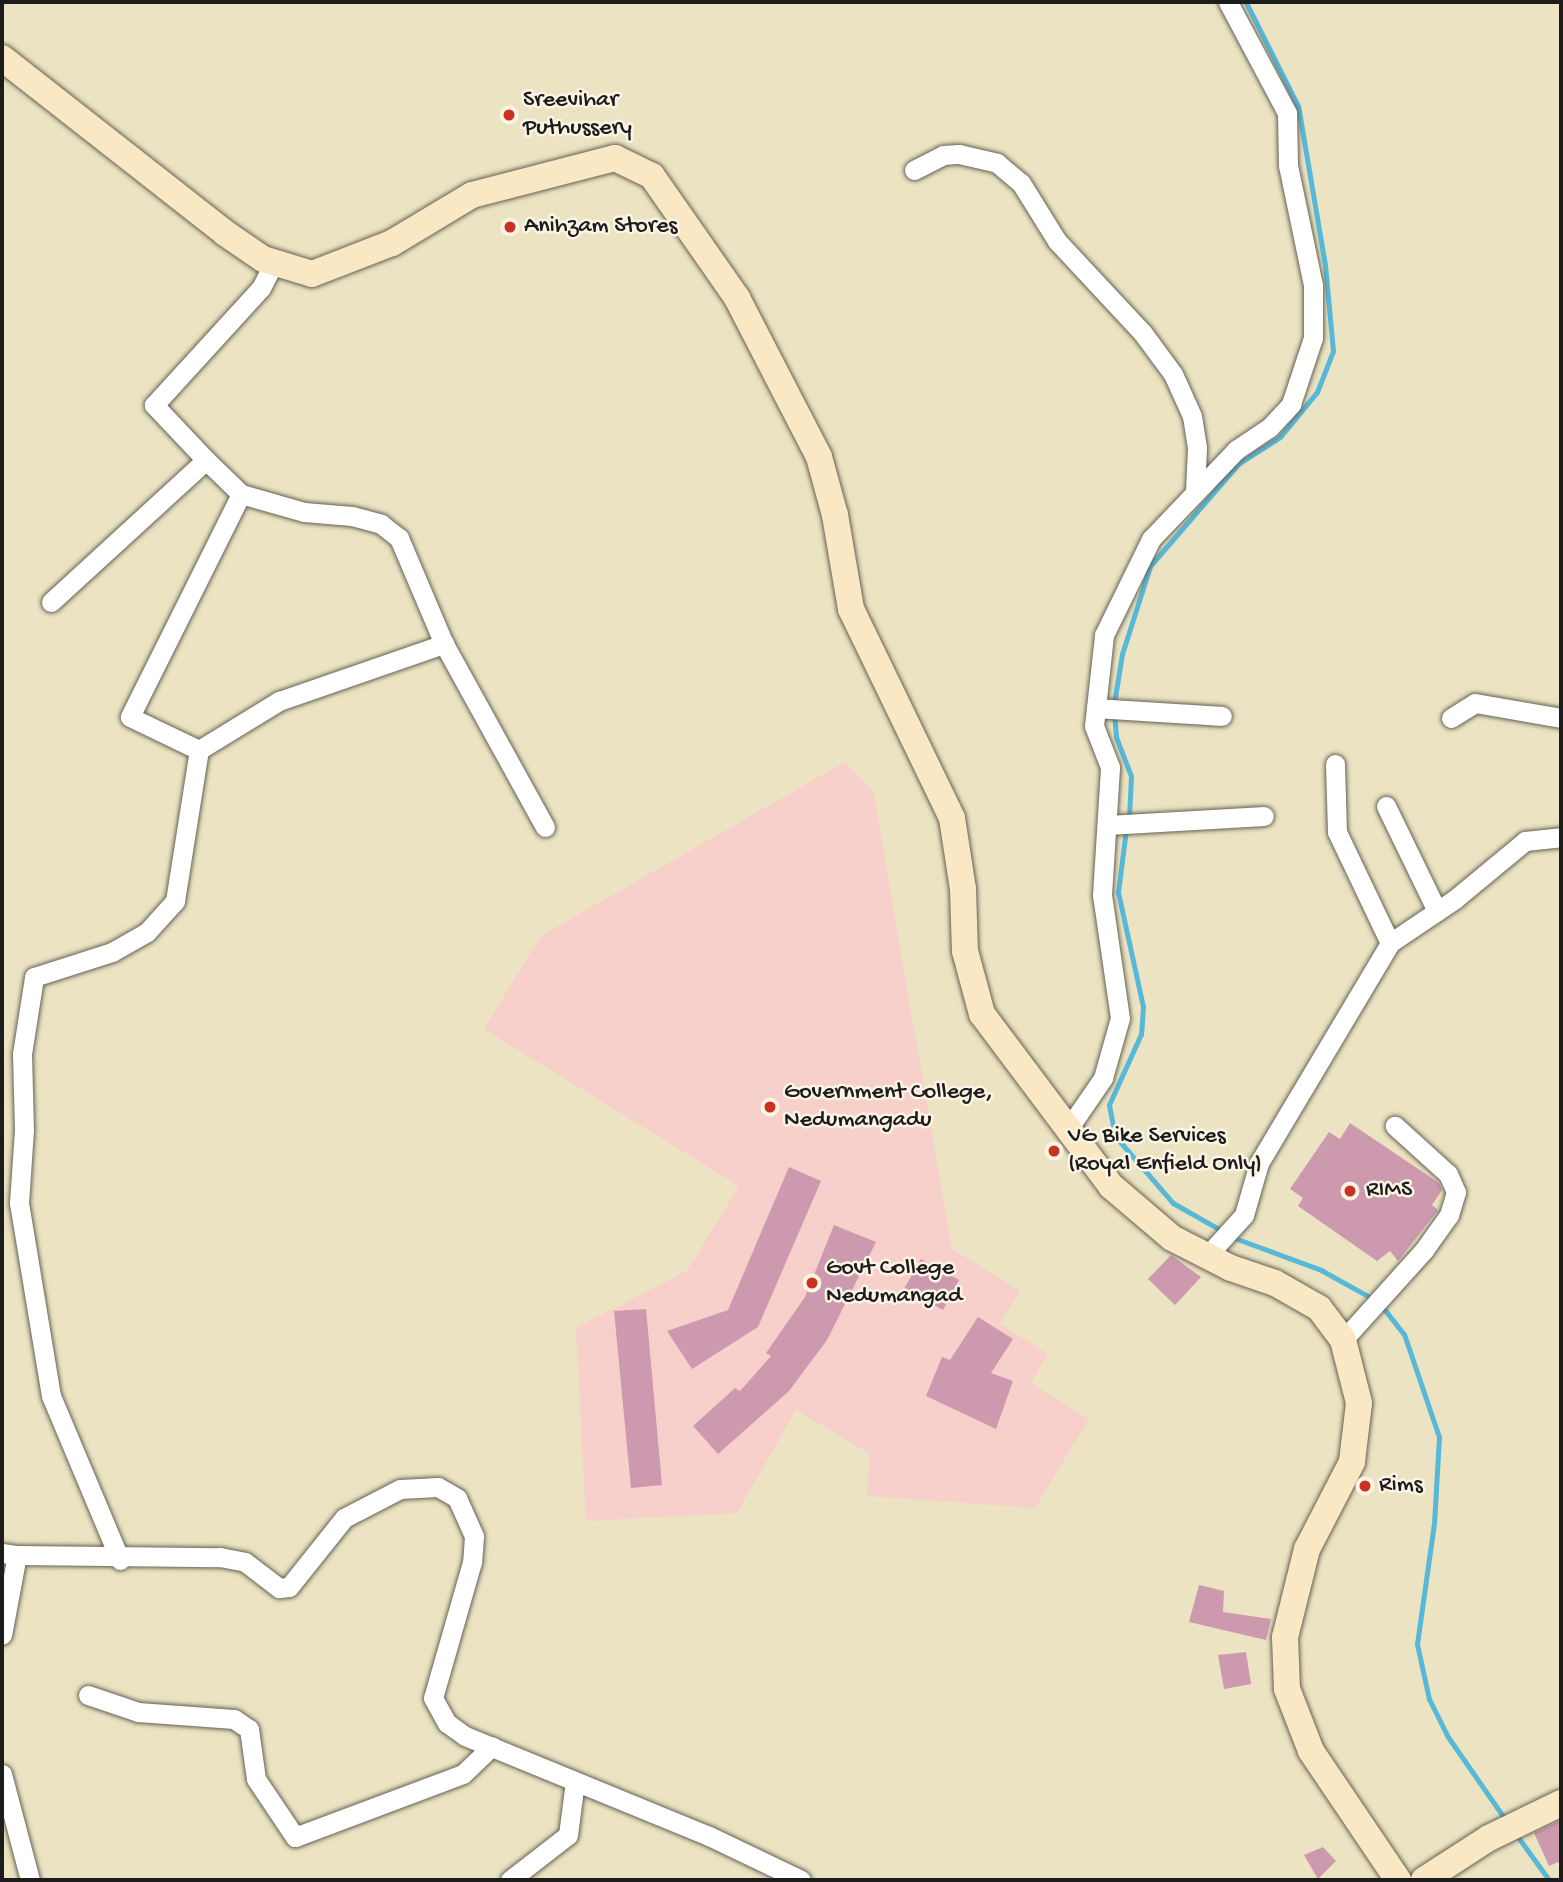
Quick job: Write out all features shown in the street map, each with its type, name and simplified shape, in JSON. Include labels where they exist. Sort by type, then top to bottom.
[{"type":"main road","points":[[2,58],[148,177],[253,253],[312,274],[392,243],[472,195],[615,158],[652,176],[701,240],[737,298],[819,457],[835,515],[851,609],[952,818],[963,889],[965,951],[982,1014],[1111,1186],[1172,1238],[1207,1256],[1275,1283],[1319,1308],[1343,1340],[1359,1403],[1352,1462],[1307,1549],[1285,1637],[1287,1689],[1311,1751],[1398,1880]]},
{"type":"main road","points":[[1424,1880],[1489,1838],[1525,1818],[1561,1803]]},
{"type":"street","points":[[1068,1129],[1104,1078],[1120,1018],[1102,895],[1110,767],[1094,726],[1104,635],[1128,578],[1151,539],[1195,491],[1291,404],[1313,338],[1313,285],[1288,165],[1287,113],[1228,2]]},
{"type":"street","points":[[914,170],[943,155],[959,154],[998,163],[1021,183],[1057,241],[1142,332],[1172,374],[1192,416],[1197,448],[1195,491]]},
{"type":"street","points":[[274,262],[261,288],[154,405],[241,494],[304,512],[352,516],[381,524],[399,538],[444,643],[545,827]]},
{"type":"street","points":[[51,602],[205,460]]},
{"type":"street","points":[[199,750],[131,718],[241,494]]},
{"type":"street","points":[[120,1560],[51,1396],[19,1203],[24,1130],[22,1054],[34,977],[112,952],[147,932],[167,914],[179,879],[199,750],[279,701],[444,643]]},
{"type":"street","points":[[1451,718],[1475,703],[1561,718]]},
{"type":"street","points":[[1096,708],[1222,716]]},
{"type":"street","points":[[1335,764],[1337,832],[1390,943]]},
{"type":"street","points":[[1386,806],[1437,911]]},
{"type":"street","points":[[1108,825],[1264,816]]},
{"type":"street","points":[[1207,1256],[1244,1215],[1259,1163],[1390,943],[1437,911],[1525,841],[1561,837]]},
{"type":"street","points":[[1343,1340],[1394,1287],[1449,1215],[1456,1192],[1448,1174],[1395,1126]]},
{"type":"street","points":[[2,1214],[19,1203]]},
{"type":"street","points":[[2,1635],[9,1554],[120,1560],[220,1557],[244,1562],[279,1588],[289,1587],[344,1518],[400,1489],[438,1487],[457,1499],[474,1536],[472,1562],[433,1698],[447,1723],[465,1736],[801,1880]]},
{"type":"street","points":[[88,1695],[138,1712],[234,1719],[250,1729],[256,1779],[295,1836],[463,1773],[492,1746]]},
{"type":"street","points":[[2,1779],[30,1880]]},
{"type":"street","points":[[510,1880],[568,1836],[575,1781]]},
{"type":"shaded area","name":"Government College, Nedumangadu","points":[[845,762],[873,790],[952,1249],[1020,1291],[1000,1324],[1048,1354],[1031,1383],[1089,1419],[1035,1508],[867,1496],[870,1454],[796,1410],[737,1513],[586,1521],[576,1328],[687,1271],[739,1186],[484,1029],[541,936]]},
{"type":"building","points":[[1350,1123],[1439,1183],[1442,1190],[1432,1205],[1438,1210],[1398,1261],[1390,1251],[1377,1261],[1298,1206],[1303,1198],[1290,1189],[1329,1132],[1340,1139]]},
{"type":"building","points":[[789,1167],[821,1181],[758,1327],[692,1369],[667,1331],[728,1310]]},
{"type":"building","points":[[834,1225],[876,1242],[827,1340],[789,1391],[718,1454],[693,1426],[735,1388],[740,1391],[771,1356],[766,1353],[805,1297]]},
{"type":"building","points":[[1171,1255],[1201,1277],[1175,1305],[1148,1279]]},
{"type":"building","points":[[921,1259],[959,1280],[943,1310],[904,1289]]},
{"type":"building","points":[[646,1309],[662,1485],[631,1488],[614,1311]]},
{"type":"building","points":[[978,1317],[1013,1339],[991,1373],[1013,1381],[996,1429],[926,1396],[942,1357],[950,1360]]},
{"type":"building","points":[[1199,1585],[1224,1591],[1223,1612],[1271,1619],[1266,1640],[1189,1622]]},
{"type":"building","points":[[1246,1652],[1251,1684],[1224,1689],[1218,1655]]},
{"type":"building","points":[[1561,1820],[1561,1861],[1549,1866],[1534,1833]]},
{"type":"building","points":[[1323,1847],[1336,1861],[1318,1879],[1304,1855]]},
{"type":"waterway","points":[[1114,703],[1122,654],[1150,566],[1238,464],[1280,437],[1317,392],[1333,351],[1325,265],[1298,106],[1246,2]]},
{"type":"waterway","points":[[1114,713],[1116,737],[1131,776],[1129,819]]},
{"type":"waterway","points":[[1126,829],[1118,892],[1143,1007],[1141,1034],[1109,1105],[1115,1136],[1173,1203],[1224,1232]]},
{"type":"waterway","points":[[1232,1237],[1321,1270],[1373,1299]]},
{"type":"waterway","points":[[1381,1305],[1404,1334],[1439,1437],[1434,1523],[1417,1644],[1429,1699],[1448,1737],[1507,1822]]},
{"type":"waterway","points":[[1515,1833],[1549,1880]]},
{"type":"place","name":"Sreevihar Puthussery","points":[[509,115]]},
{"type":"place","name":"Anihzam Stores","points":[[510,227]]},
{"type":"place","name":"Government College, Nedumangadu","points":[[770,1107]]},
{"type":"place","name":"VG Bike Services (Royal Enfield Only)","points":[[1054,1151]]},
{"type":"place","name":"RIMS","points":[[1350,1191]]},
{"type":"place","name":"Govt College Nedumangad","points":[[812,1283]]},
{"type":"place","name":"Rims","points":[[1365,1486]]}]
